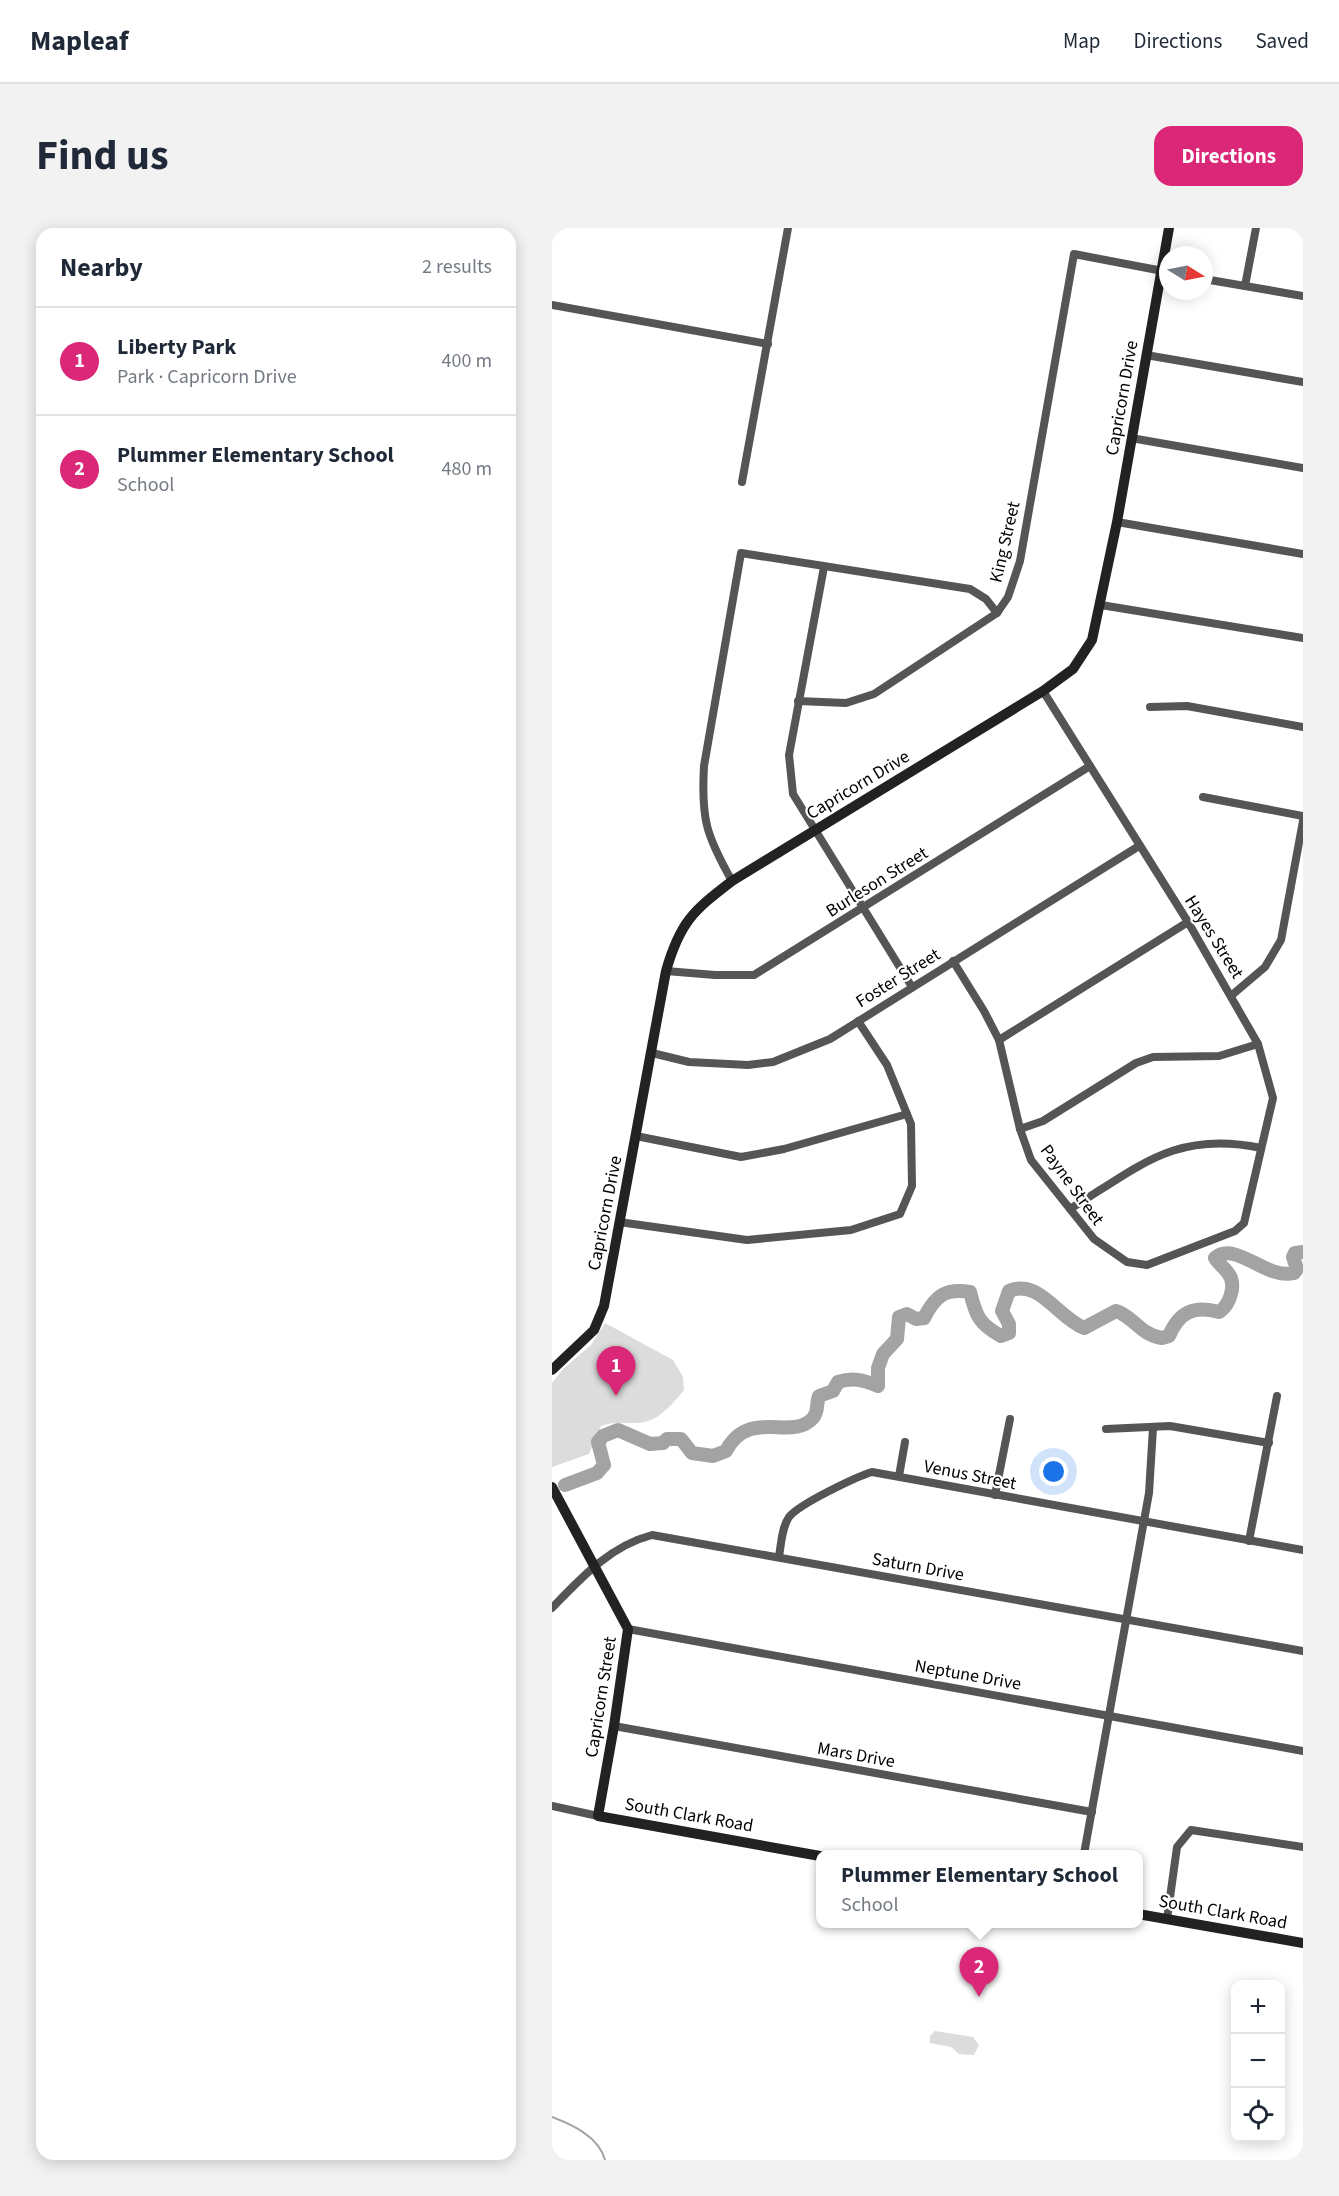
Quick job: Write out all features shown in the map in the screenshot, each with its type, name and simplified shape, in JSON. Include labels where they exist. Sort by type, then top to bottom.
[{"type":"street","points":[[742,482],[788,228]]},
{"type":"street","name":"Capricorn Drive","points":[[1167,246],[1169,228]]},
{"type":"street","points":[[1245,286],[1256,228]]},
{"type":"street","name":"King Street","points":[[798,701],[846,703],[874,694],[997,613],[1008,597],[1020,561],[1074,254],[1159,271]]},
{"type":"street","points":[[1213,281],[1303,296]]},
{"type":"street","name":"Capricorn Drive","points":[[552,1370],[594,1330],[604,1306],[666,971],[675,939],[695,910],[732,881],[1043,691],[1073,669],[1092,640],[1101,605],[1146,356],[1159,299]]},
{"type":"street","points":[[552,304],[768,344]]},
{"type":"street","points":[[1146,356],[1303,382]]},
{"type":"street","points":[[1131,438],[1303,468]]},
{"type":"street","points":[[1117,522],[1303,554]]},
{"type":"street","points":[[732,881],[711,844],[702,798],[704,766],[741,553],[970,589],[986,599],[997,613]]},
{"type":"street","points":[[824,567],[789,755],[793,794],[912,987]]},
{"type":"street","points":[[1101,605],[1303,638]]},
{"type":"street","name":"Hayes Street","points":[[1043,691],[1188,922],[1232,995],[1258,1044],[1273,1098],[1244,1223]]},
{"type":"street","points":[[1150,707],[1187,706],[1303,727]]},
{"type":"street","name":"Burleson Street","points":[[666,971],[754,975],[1090,766]]},
{"type":"street","points":[[1203,797],[1303,816]]},
{"type":"street","points":[[1232,995],[1265,967],[1281,940],[1303,821]]},
{"type":"street","name":"Foster Street","points":[[652,1053],[689,1062],[748,1065],[773,1062],[830,1039],[1139,846]]},
{"type":"street","points":[[999,1041],[1188,922]]},
{"type":"street","name":"Payne Street","points":[[953,961],[984,1011],[999,1041],[1020,1129],[1031,1160],[1094,1239],[1127,1262],[1147,1265],[1235,1231],[1244,1223]]},
{"type":"street","points":[[619,1222],[747,1240],[851,1230],[900,1214],[912,1186],[911,1124],[887,1065],[858,1021]]},
{"type":"street","points":[[1020,1129],[1042,1121],[1136,1063],[1152,1057],[1219,1056],[1258,1044]]},
{"type":"street","points":[[636,1136],[741,1157],[784,1149],[907,1114]]},
{"type":"street","points":[[1070,1209],[1158,1154],[1186,1146],[1233,1142],[1261,1148]]},
{"type":"street","points":[[1249,1540],[1277,1396]]},
{"type":"street","points":[[995,1495],[1010,1419]]},
{"type":"street","points":[[1106,1429],[1170,1426],[1269,1443]]},
{"type":"street","points":[[1085,1850],[1144,1522],[1153,1464],[1153,1428]]},
{"type":"street","points":[[899,1476],[905,1442]]},
{"type":"street","name":"Venus Street","points":[[779,1557],[784,1528],[790,1516],[857,1477],[872,1472],[1303,1550]]},
{"type":"street","name":"Capricorn Street","points":[[552,1486],[628,1629],[615,1726],[598,1815]]},
{"type":"street","name":"Saturn Drive","points":[[552,1608],[594,1565],[638,1539],[652,1535],[1303,1651]]},
{"type":"street","name":"Neptune Drive","points":[[628,1629],[1303,1751]]},
{"type":"street","name":"Mars Drive","points":[[615,1726],[1092,1812]]},
{"type":"street","name":"South Clark Road","points":[[552,1806],[816,1855]]},
{"type":"street","points":[[1167,1919],[1177,1847],[1191,1830],[1303,1847]]},
{"type":"street","name":"South Clark Road","points":[[1143,1915],[1303,1943]]},
{"type":"shaded area","points":[[605,1323],[673,1360],[683,1377],[684,1390],[668,1408],[653,1419],[601,1426],[589,1454],[552,1467],[552,1383],[563,1369],[591,1345]]},
{"type":"shaded area","points":[[935,2031],[973,2037],[979,2045],[974,2055],[959,2054],[951,2047],[930,2043],[930,2036]]},
{"type":"waterway","points":[[565,1485],[597,1473],[604,1465],[598,1442],[603,1436],[618,1430],[650,1444],[663,1443],[667,1439],[681,1439],[692,1453],[713,1456],[726,1451],[735,1438],[746,1431],[804,1425],[815,1415],[819,1396],[833,1391],[838,1382],[858,1380],[878,1386],[878,1368],[883,1354],[897,1339],[899,1317],[907,1314],[916,1319],[924,1318],[932,1304],[947,1293],[970,1292],[980,1319],[1001,1336],[1009,1333],[1009,1324],[1002,1311],[1009,1291],[1020,1288],[1039,1294],[1084,1328],[1116,1311],[1148,1333],[1162,1338],[1169,1336],[1178,1321],[1188,1312],[1202,1309],[1219,1312],[1223,1309],[1231,1294],[1232,1283],[1228,1273],[1215,1258],[1223,1254],[1232,1254],[1283,1274],[1294,1273],[1297,1269],[1293,1257],[1295,1253],[1303,1252]]},
{"type":"waterway","points":[[552,2117],[591,2138],[605,2160]]},
{"type":"place","name":"Liberty Park","points":[[616,1396]]},
{"type":"place","name":"Plummer Elementary School","points":[[979,1997]]}]
